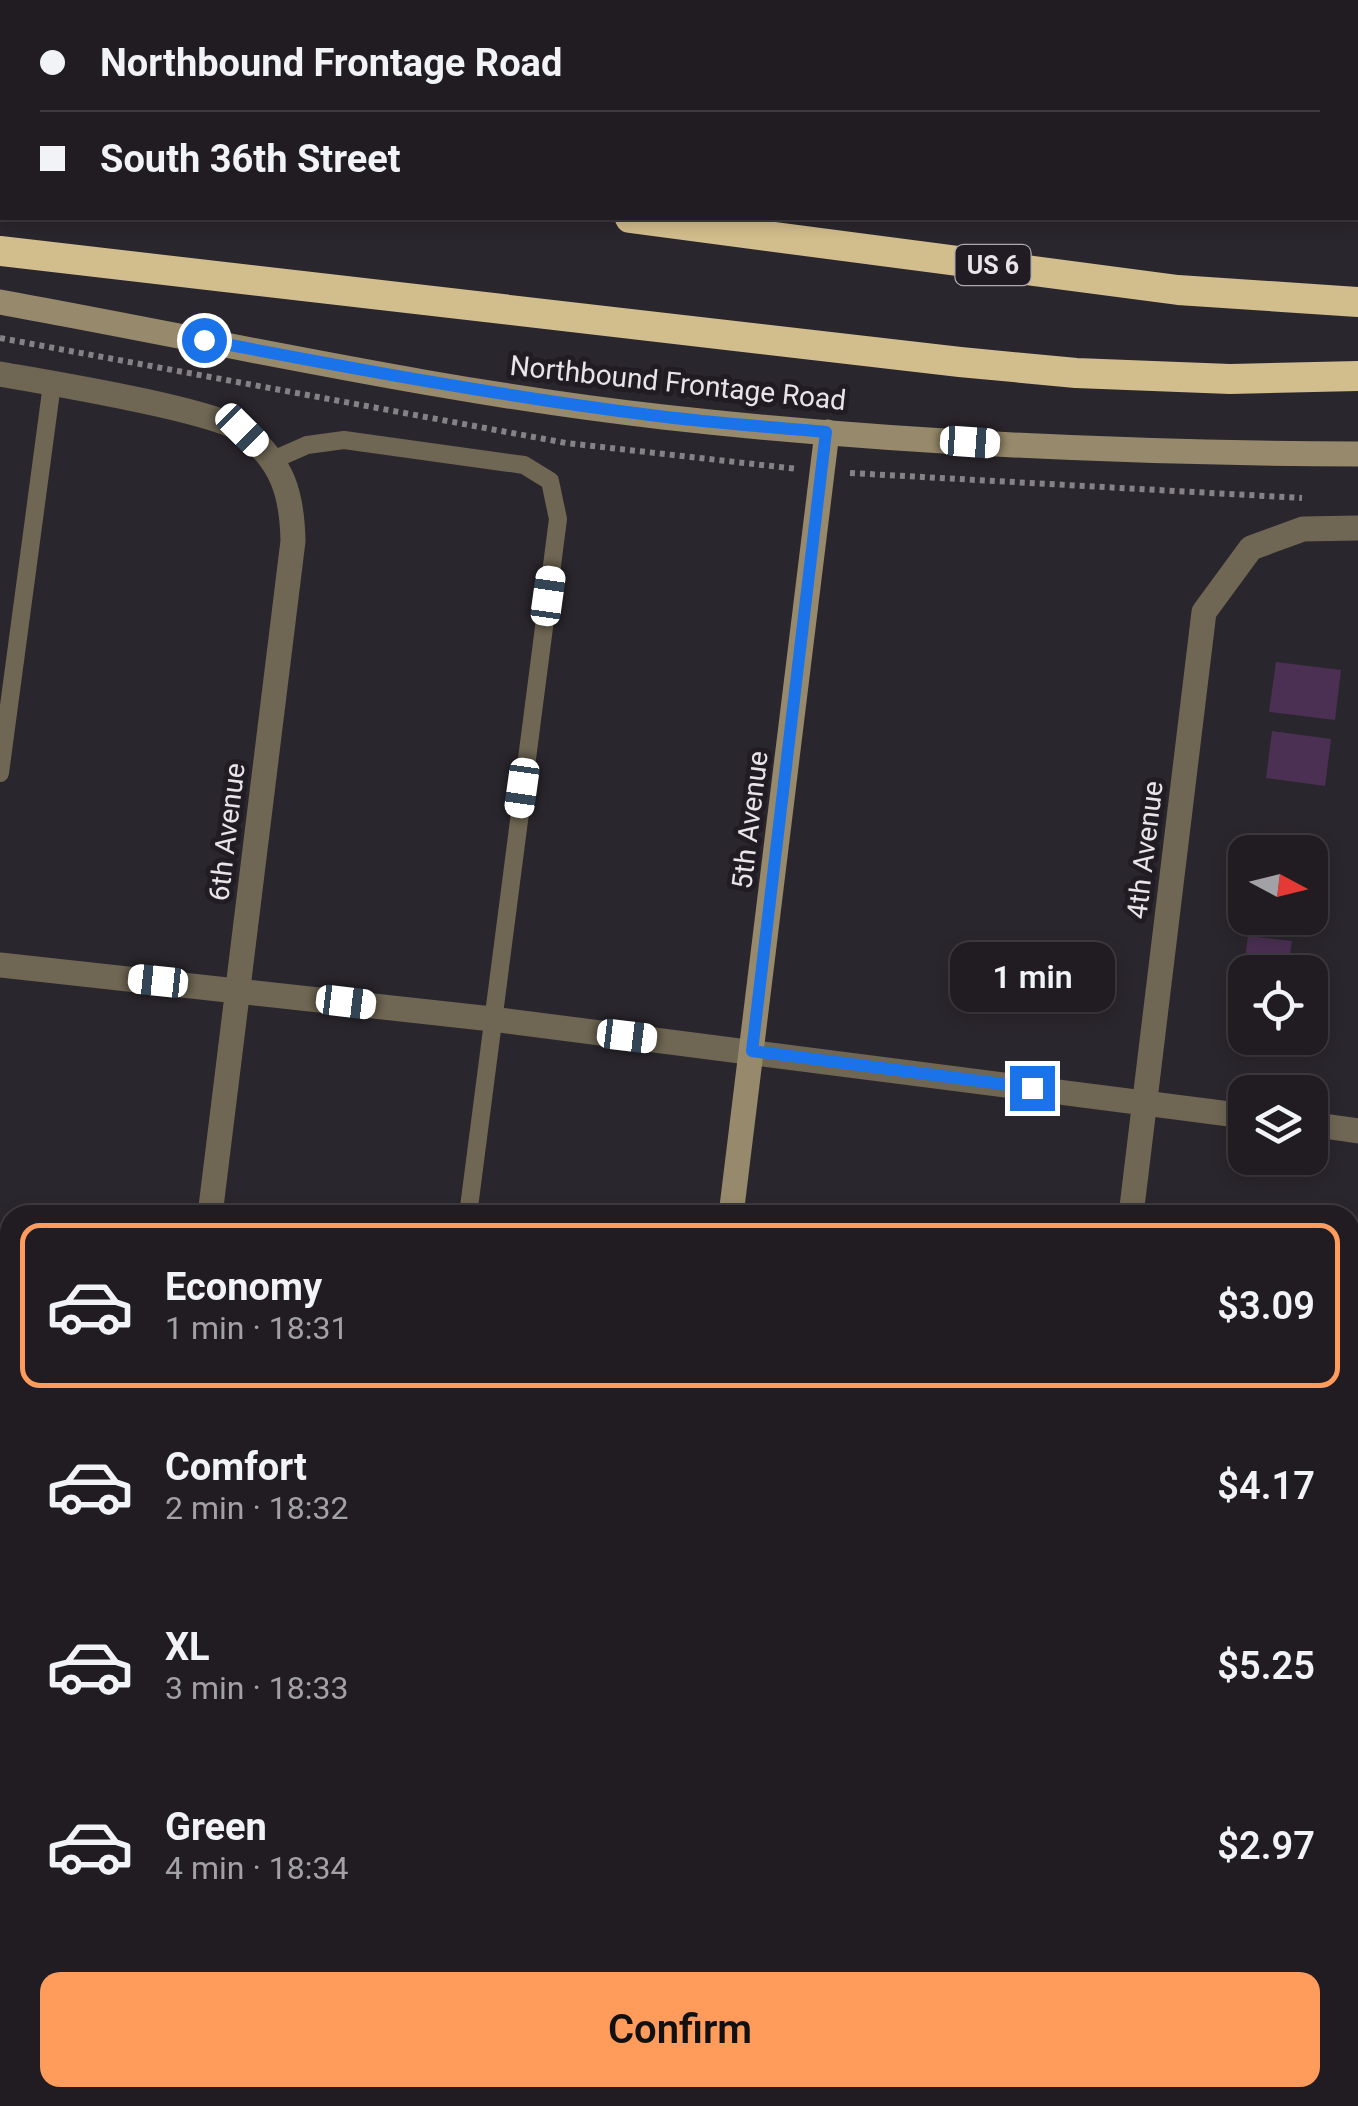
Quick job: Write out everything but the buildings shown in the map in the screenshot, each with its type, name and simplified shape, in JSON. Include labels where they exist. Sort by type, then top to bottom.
[{"type":"highway","name":"US 6","points":[[645,220],[1178,290],[1358,302]]},
{"type":"highway","points":[[0,251],[960,362],[1230,379],[1358,376]]},
{"type":"street","name":"Northbound Frontage Road","points":[[0,302],[449,386],[663,417],[1078,449],[1358,454]]},
{"type":"street","points":[[0,374],[198,415],[242,430],[273,460]]},
{"type":"street","name":"5th Avenue","points":[[733,1205],[826,432]]},
{"type":"street","name":"6th Avenue","points":[[211,1205],[293,541],[292,503],[273,460]]},
{"type":"street","name":"4th Avenue","points":[[1132,1205],[1204,612],[1251,548],[1303,529],[1358,528]]},
{"type":"street","points":[[0,965],[492,1019],[1228,1114]]},
{"type":"street","points":[[1328,1127],[1358,1131]]},
{"type":"lane","points":[[0,774],[52,384]]},
{"type":"lane","points":[[273,460],[307,445],[344,440],[524,464],[550,481],[558,519],[469,1205]]},
{"type":"route","points":[[204,340],[410,380],[567,404],[826,432],[752,1051],[1032,1088]]}]
